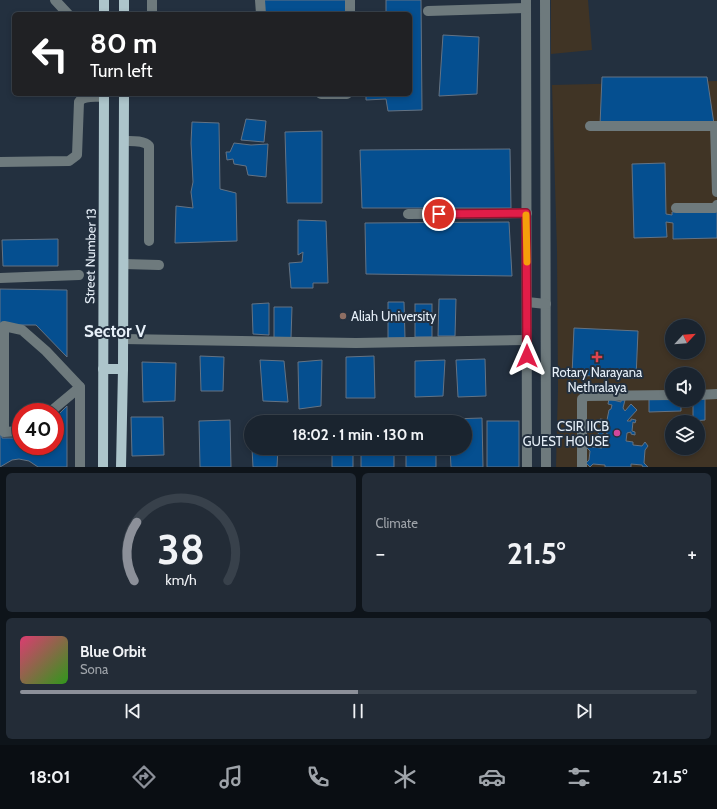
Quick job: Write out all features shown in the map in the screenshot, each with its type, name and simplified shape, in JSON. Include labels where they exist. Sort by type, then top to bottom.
[{"type":"main road","points":[[104,0],[104,12]]},
{"type":"main road","points":[[124,0],[124,12]]},
{"type":"main road","name":"Street Number 13","points":[[103,467],[102,352],[104,96]]},
{"type":"main road","points":[[121,467],[124,264],[124,96]]},
{"type":"main road","points":[[103,368],[123,369]]},
{"type":"street","points":[[55,0],[66,12]]},
{"type":"street","points":[[152,0],[152,12]]},
{"type":"street","points":[[260,0],[261,12]]},
{"type":"street","points":[[350,0],[350,12]]},
{"type":"street","points":[[545,0],[546,467]]},
{"type":"street","points":[[428,11],[526,4],[527,467]]},
{"type":"street","points":[[0,162],[69,161],[73,159],[77,155],[78,102],[85,96],[104,96]]},
{"type":"street","points":[[590,126],[716,126],[717,192]]},
{"type":"street","points":[[124,140],[147,143],[148,146],[149,242]]},
{"type":"street","points":[[676,208],[715,208],[717,205]]},
{"type":"street","points":[[408,214],[526,213]]},
{"type":"street","points":[[124,264],[159,265]]},
{"type":"street","points":[[0,278],[79,275]]},
{"type":"street","points":[[527,302],[546,304]]},
{"type":"street","points":[[12,432],[4,432],[4,326],[22,330],[46,351],[80,387],[80,467]]},
{"type":"street","points":[[123,339],[356,342],[527,340]]},
{"type":"street","points":[[61,403],[80,387]]},
{"type":"street","points":[[705,395],[717,394]]},
{"type":"street","points":[[582,467],[582,400],[584,397],[665,395]]},
{"type":"shaded area","points":[[551,0],[588,0],[592,50],[551,54]]},
{"type":"shaded area","points":[[717,81],[717,467],[556,467],[558,388],[557,250],[552,85]]},
{"type":"building","points":[[263,0],[346,0],[347,12],[265,12]]},
{"type":"building","points":[[386,0],[421,0],[422,110],[388,111],[386,99],[366,100],[366,96],[412,96],[412,12],[386,12]]},
{"type":"building","points":[[443,35],[479,37],[477,94],[439,96]]},
{"type":"building","points":[[602,77],[707,77],[714,124],[600,125]]},
{"type":"building","points":[[246,119],[266,121],[264,142],[241,140]]},
{"type":"building","points":[[192,122],[219,123],[220,189],[236,193],[237,241],[175,243],[176,206],[193,208],[191,192],[193,182],[191,143]]},
{"type":"building","points":[[322,131],[322,203],[287,203],[285,132]]},
{"type":"building","points":[[234,143],[251,145],[268,144],[266,177],[248,175],[246,166],[234,164],[233,159],[227,160],[226,152],[230,152]]},
{"type":"building","points":[[510,149],[511,208],[362,208],[360,150]]},
{"type":"building","points":[[665,163],[666,214],[672,215],[672,212],[717,211],[717,238],[673,239],[673,223],[666,222],[667,237],[634,238],[632,164]]},
{"type":"building","points":[[298,220],[326,221],[328,283],[313,283],[313,288],[291,288],[289,263],[302,262],[303,252],[298,255]]},
{"type":"building","points":[[509,222],[512,276],[366,274],[365,223]]},
{"type":"building","points":[[58,239],[58,266],[3,266],[2,240]]},
{"type":"building","points":[[0,289],[67,290],[67,357],[36,325],[3,325],[2,438],[12,438],[12,455],[64,455],[64,409],[67,406],[67,467],[38,467],[29,461],[19,459],[12,460],[0,467]]},
{"type":"building","points":[[439,299],[456,299],[455,336],[438,336]]},
{"type":"building","points":[[388,302],[404,302],[405,338],[388,338]]},
{"type":"building","points":[[269,303],[269,335],[253,334],[252,304]]},
{"type":"building","points":[[415,304],[432,304],[432,337],[415,337]]},
{"type":"building","points":[[274,307],[292,307],[291,338],[274,338]]},
{"type":"building","points":[[574,328],[638,331],[636,378],[572,375]]},
{"type":"building","points":[[200,356],[224,357],[223,391],[201,391]]},
{"type":"building","points":[[374,356],[375,398],[346,398],[346,357]]},
{"type":"building","points":[[485,359],[486,396],[458,397],[456,360]]},
{"type":"building","points":[[260,360],[284,361],[288,402],[263,401]]},
{"type":"building","points":[[322,360],[321,406],[299,409],[298,362]]},
{"type":"building","points":[[445,360],[443,396],[415,397],[415,361]]},
{"type":"building","points":[[142,362],[176,363],[175,401],[143,402]]},
{"type":"building","name":"CSIR IICB GUEST HOUSE","points":[[609,399],[621,402],[621,400],[625,400],[623,408],[625,411],[631,404],[637,410],[627,421],[631,421],[631,419],[636,420],[635,423],[633,422],[632,431],[635,432],[635,435],[631,434],[631,432],[627,433],[626,441],[633,442],[633,445],[642,446],[645,442],[648,446],[645,450],[644,463],[648,467],[631,464],[631,467],[605,467],[605,465],[593,464],[590,467],[586,463],[589,460],[590,451],[587,448],[590,445],[592,447],[602,448],[603,443],[602,444],[600,441],[604,438],[605,440],[608,439],[609,435],[605,432],[603,432],[603,435],[598,435],[599,430],[601,431],[602,424],[599,424],[600,419],[607,420],[609,410],[611,409],[612,405],[608,404]]},
{"type":"building","points":[[649,399],[665,400],[665,407],[681,407],[681,411],[649,412]]},
{"type":"building","points":[[693,407],[705,407],[705,415],[693,415]]},
{"type":"building","points":[[131,417],[163,417],[164,455],[132,456]]},
{"type":"building","points":[[472,418],[482,418],[483,467],[451,467],[450,455],[472,455]]},
{"type":"building","points":[[230,420],[231,467],[200,467],[199,421]]},
{"type":"building","points":[[487,421],[519,421],[519,467],[487,467]]},
{"type":"building","points":[[252,455],[278,455],[277,467],[253,467]]},
{"type":"building","points":[[332,455],[353,455],[353,467],[332,467]]},
{"type":"building","points":[[361,455],[394,455],[394,467],[361,467]]},
{"type":"building","points":[[406,455],[436,455],[436,467],[406,467]]},
{"type":"slow traffic","points":[[526,215],[527,262]]},
{"type":"place","name":"Aliah University","points":[[343,316]]},
{"type":"place","name":"Rotary Narayana Nethralaya","points":[[597,357]]},
{"type":"place","name":"CSIR IICB GUEST HOUSE","points":[[617,433]]},
{"type":"district","name":"Sector V","points":[[115,331]]},
{"type":"route","points":[[439,214],[526,213],[527,356]]}]
